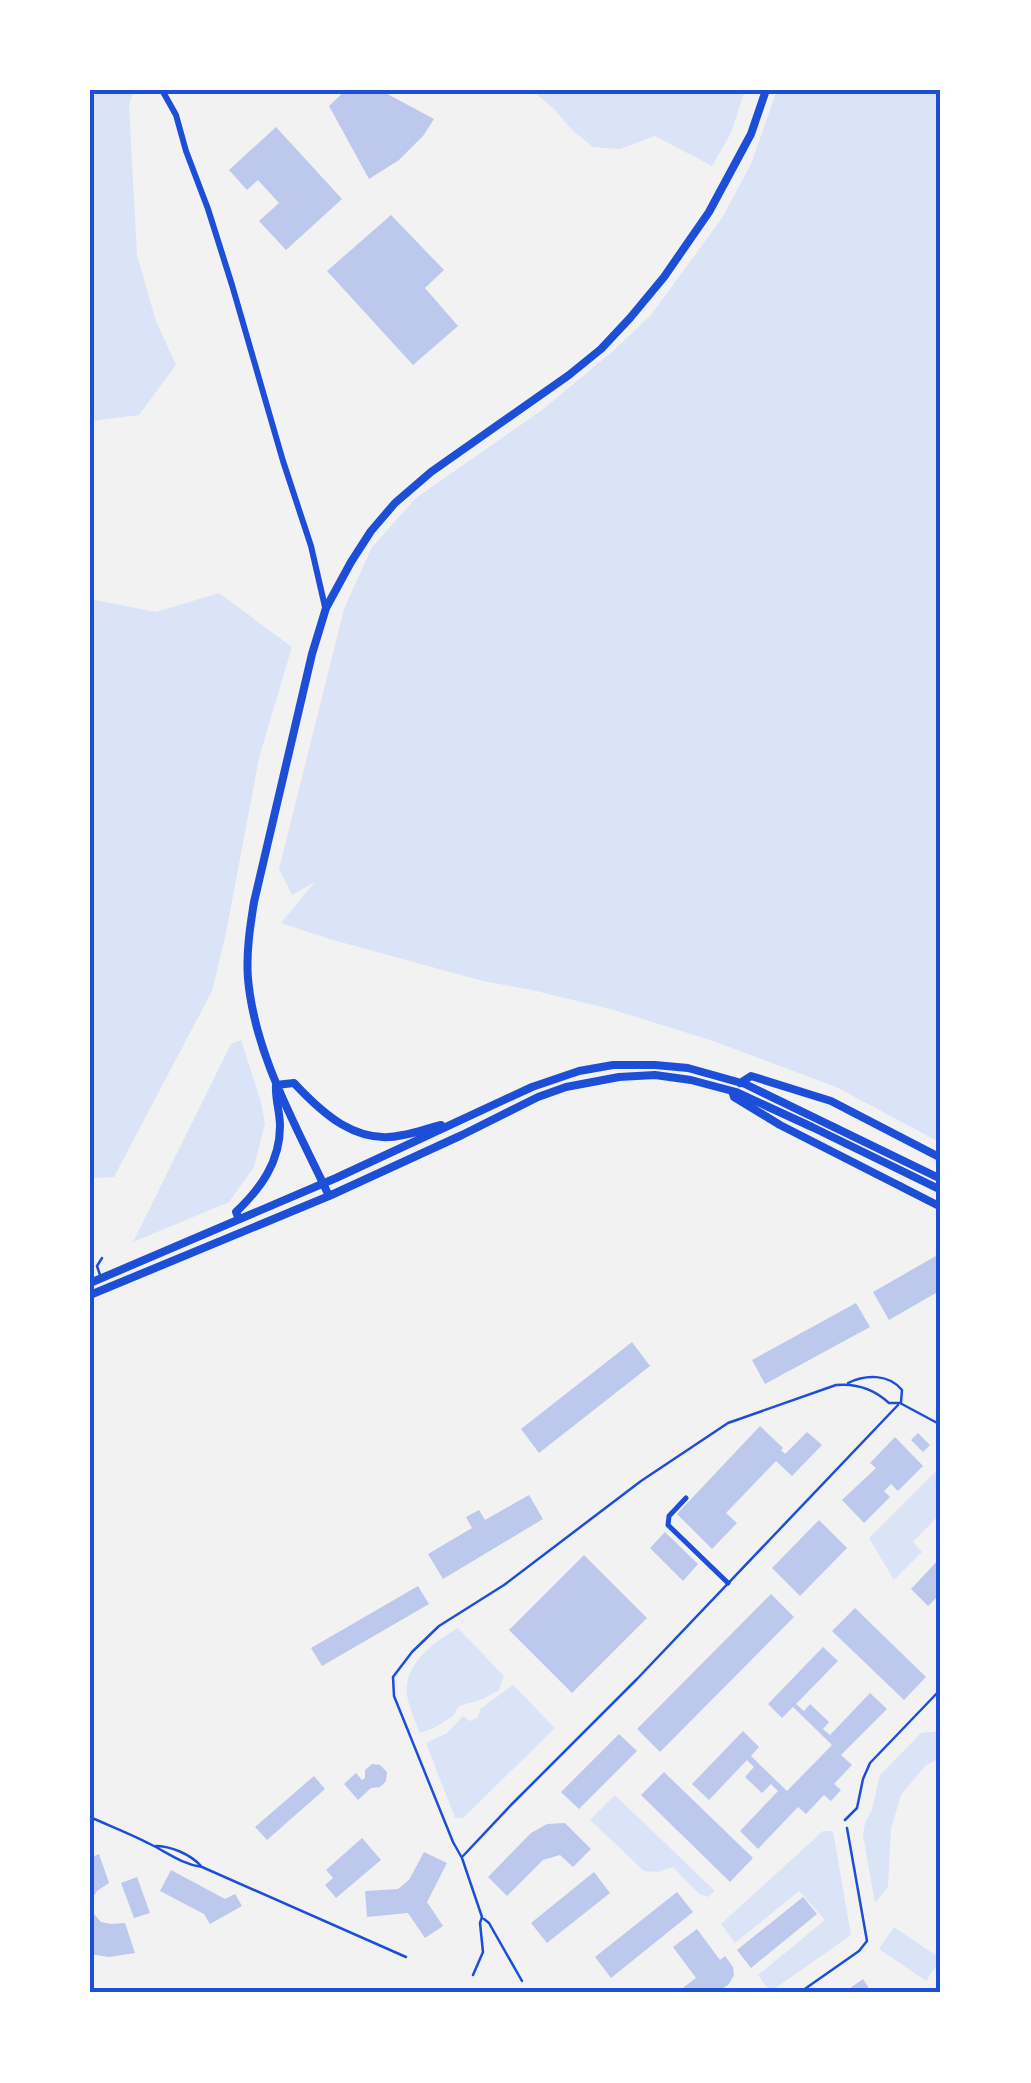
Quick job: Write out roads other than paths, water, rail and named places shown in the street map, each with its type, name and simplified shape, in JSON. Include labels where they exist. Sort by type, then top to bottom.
[{"type":"street","points":[[162,90],[176,115],[232,284],[326,608]]},
{"type":"street","points":[[329,1196],[276,1084],[248,977],[249,934],[266,848],[326,608],[371,531],[395,503],[431,472],[569,375],[602,349],[630,318],[709,212],[751,134],[766,90]]},
{"type":"street","points":[[90,1283],[558,1077],[613,1065],[688,1068],[740,1083],[941,1179]]},
{"type":"street","points":[[90,1296],[329,1196],[538,1097],[619,1077],[655,1075],[732,1091],[941,1190]]},
{"type":"street","points":[[740,1083],[751,1076],[831,1102],[941,1158]]},
{"type":"street","points":[[276,1084],[294,1083],[346,1129],[364,1134],[400,1136],[456,1122]]},
{"type":"street","points":[[240,1220],[236,1212],[267,1178],[278,1145],[276,1084]]},
{"type":"street","points":[[732,1091],[734,1097],[780,1125],[941,1207]]},
{"type":"street","points":[[686,1498],[669,1516],[668,1525],[728,1583]]},
{"type":"lane","points":[[101,1278],[98,1266],[102,1258]]},
{"type":"lane","points":[[462,1858],[900,1403],[902,1390],[895,1381],[859,1378],[728,1423],[641,1481],[504,1585],[440,1626],[393,1677],[394,1696],[462,1858],[482,1917],[522,1981]]},
{"type":"lane","points":[[846,1384],[877,1392],[890,1404],[900,1403],[941,1425]]},
{"type":"lane","points":[[846,1820],[857,1808],[870,1763],[941,1690]]},
{"type":"lane","points":[[90,1817],[174,1858],[406,1957]]},
{"type":"lane","points":[[799,1993],[860,1952],[867,1941],[847,1828]]},
{"type":"lane","points":[[473,1976],[483,1952],[482,1917]]}]
